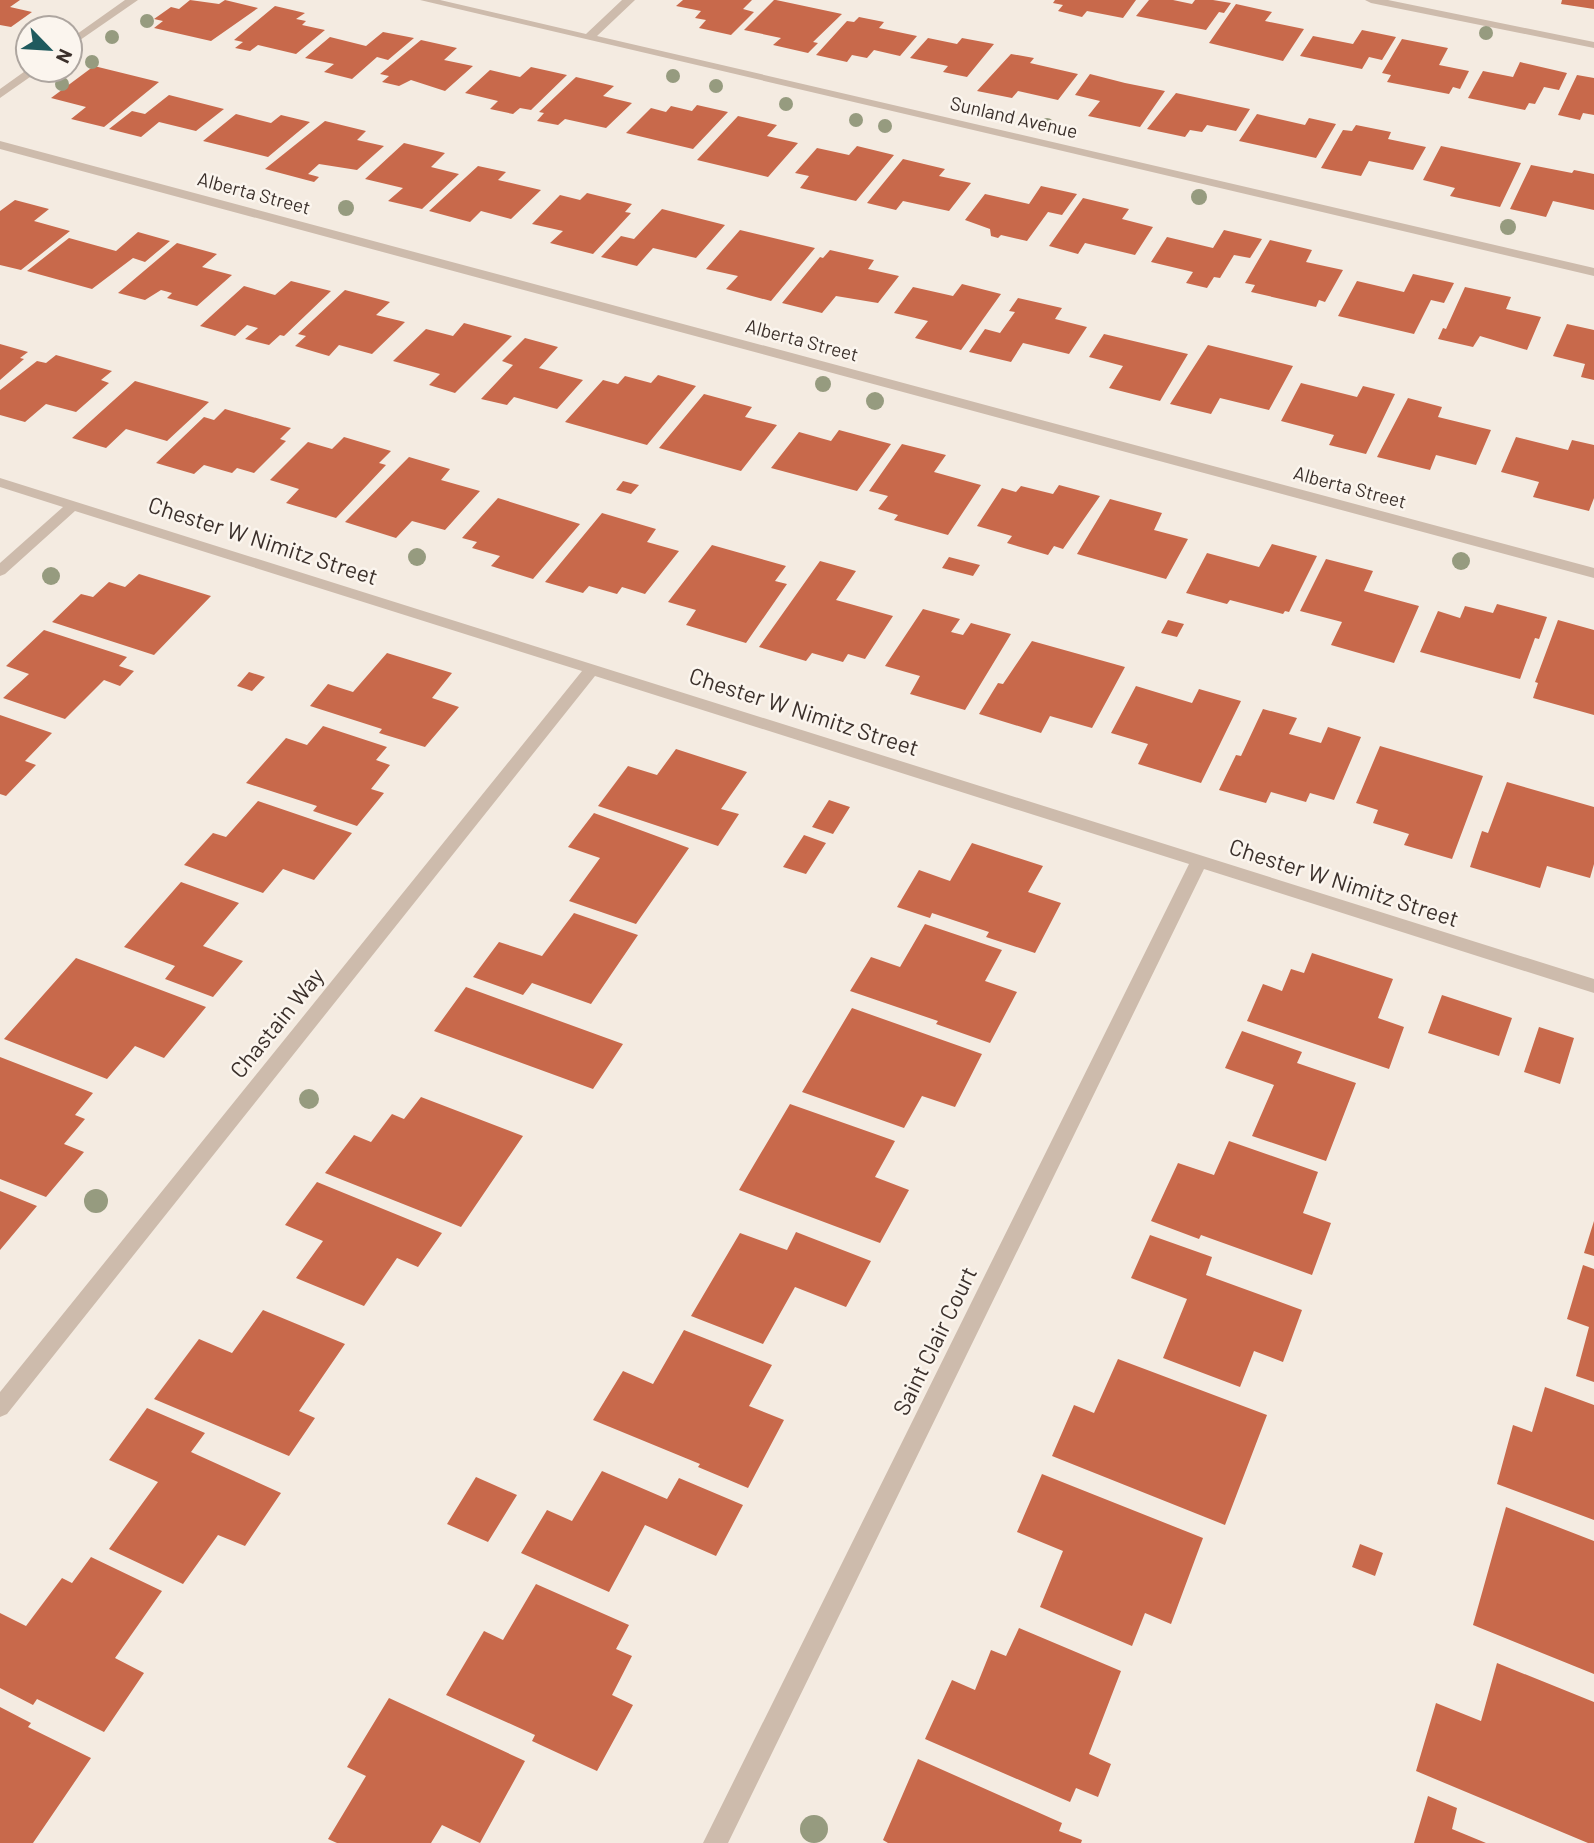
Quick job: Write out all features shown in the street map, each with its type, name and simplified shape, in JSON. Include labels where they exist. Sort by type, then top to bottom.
[{"type":"street","points":[[84,34],[132,0]]},
{"type":"street","name":"Sunland Avenue","points":[[426,0],[1594,272]]},
{"type":"street","points":[[588,38],[629,0]]},
{"type":"street","points":[[1371,0],[1594,45]]},
{"type":"street","name":"Alberta Street","points":[[0,145],[1594,573]]},
{"type":"street","name":"Chester W Nimitz Street","points":[[0,482],[1594,986]]},
{"type":"street","points":[[0,571],[73,505]]},
{"type":"street","name":"Chastain Way","points":[[0,1408],[592,669]]},
{"type":"street","name":"Saint Clair Court","points":[[715,1843],[1199,861]]},
{"type":"building","points":[[0,0],[20,0],[10,7],[32,12],[14,14],[14,25],[11,27],[0,25]]},
{"type":"building","points":[[190,0],[219,4],[225,0],[258,8],[211,41],[154,28],[163,21],[154,19],[171,7],[179,9]]},
{"type":"building","points":[[683,0],[752,0],[743,9],[754,12],[731,35],[699,28],[706,20],[695,18],[701,11],[676,6]]},
{"type":"building","points":[[774,0],[842,14],[813,42],[818,43],[808,53],[773,45],[781,38],[744,30]]},
{"type":"building","points":[[1055,0],[1136,0],[1123,18],[1087,11],[1082,17],[1058,11],[1063,5],[1053,3]]},
{"type":"building","points":[[1149,0],[1173,0],[1192,4],[1195,0],[1231,3],[1224,13],[1219,12],[1206,30],[1136,16]]},
{"type":"building","points":[[1562,0],[1594,0],[1594,9],[1561,4]]},
{"type":"building","points":[[1236,4],[1272,12],[1265,21],[1304,29],[1283,61],[1209,43]]},
{"type":"building","points":[[275,6],[305,13],[296,19],[306,21],[302,25],[325,30],[296,54],[258,45],[250,51],[235,48],[243,42],[234,40]]},
{"type":"building","points":[[859,17],[884,22],[879,28],[917,36],[900,56],[874,50],[867,58],[852,55],[847,62],[816,55],[847,21],[854,22]]},
{"type":"building","points":[[1362,30],[1396,37],[1382,60],[1369,57],[1362,69],[1300,56],[1313,36],[1353,44]]},
{"type":"building","points":[[383,32],[414,38],[388,60],[377,57],[352,79],[324,72],[334,64],[305,58],[330,37],[366,46]]},
{"type":"building","points":[[928,38],[957,44],[962,38],[994,44],[967,77],[943,72],[948,66],[910,58]]},
{"type":"building","points":[[1402,39],[1448,48],[1439,65],[1469,71],[1460,89],[1453,87],[1449,94],[1387,82],[1391,75],[1382,73]]},
{"type":"building","points":[[421,40],[457,48],[444,60],[473,66],[445,91],[411,80],[399,86],[382,82],[389,76],[380,74]]},
{"type":"building","points":[[1011,54],[1034,58],[1030,63],[1078,74],[1058,100],[1018,91],[1012,98],[977,91]]},
{"type":"building","points":[[1520,62],[1567,73],[1559,90],[1544,87],[1535,104],[1529,103],[1525,110],[1468,98],[1483,71],[1513,77]]},
{"type":"building","points":[[94,66],[159,82],[104,127],[71,119],[86,107],[51,98],[70,84],[84,84],[84,73]]},
{"type":"building","points":[[531,67],[567,75],[531,110],[520,108],[513,114],[490,109],[498,101],[465,93],[490,70],[520,77]]},
{"type":"building","points":[[1090,74],[1165,91],[1140,127],[1088,116],[1100,101],[1075,95]]},
{"type":"building","points":[[1577,75],[1594,78],[1594,115],[1583,113],[1580,120],[1558,115]]},
{"type":"building","points":[[576,77],[614,86],[603,96],[632,103],[606,128],[565,119],[558,125],[537,121],[544,113],[539,112]]},
{"type":"building","points":[[1176,93],[1250,109],[1236,131],[1207,125],[1202,132],[1190,130],[1185,137],[1147,129]]},
{"type":"building","points":[[169,95],[224,109],[196,131],[159,122],[141,137],[109,129],[132,111],[145,114]]},
{"type":"building","points":[[697,105],[728,112],[693,149],[626,133],[651,108],[666,112],[671,106],[692,111]]},
{"type":"building","points":[[236,114],[271,123],[281,115],[310,122],[268,157],[203,141]]},
{"type":"building","points":[[1257,114],[1305,125],[1309,118],[1336,124],[1316,158],[1239,141]]},
{"type":"building","points":[[738,116],[777,125],[767,136],[798,143],[768,177],[697,160]]},
{"type":"building","points":[[325,121],[366,131],[357,140],[384,146],[357,170],[319,164],[308,174],[319,177],[314,182],[265,169]]},
{"type":"building","points":[[1356,125],[1391,132],[1388,139],[1426,147],[1413,170],[1369,161],[1361,176],[1321,168],[1343,130],[1352,131]]},
{"type":"building","points":[[404,143],[445,153],[431,167],[459,174],[422,209],[388,201],[403,188],[365,179]]},
{"type":"building","points":[[857,146],[894,155],[856,201],[800,188],[809,176],[795,173],[817,148],[849,155]]},
{"type":"building","points":[[1441,146],[1521,163],[1500,207],[1450,196],[1455,188],[1423,180]]},
{"type":"building","points":[[903,159],[945,169],[939,176],[971,183],[949,211],[903,201],[896,210],[867,203]]},
{"type":"building","points":[[1531,165],[1572,173],[1574,170],[1594,174],[1594,210],[1553,201],[1546,217],[1510,209]]},
{"type":"building","points":[[478,166],[506,172],[498,180],[541,190],[511,219],[481,211],[470,222],[429,211]]},
{"type":"building","points":[[1041,186],[1077,194],[1062,215],[1048,212],[1027,241],[1001,235],[998,238],[991,236],[990,229],[965,220],[985,194],[1029,204]]},
{"type":"building","points":[[587,193],[632,204],[625,212],[631,213],[593,254],[550,243],[563,231],[532,224],[560,195],[580,200]]},
{"type":"building","points":[[1083,198],[1129,209],[1122,219],[1153,227],[1135,255],[1085,243],[1078,254],[1049,246]]},
{"type":"building","points":[[15,200],[49,209],[34,221],[70,231],[21,270],[0,265],[0,211]]},
{"type":"building","points":[[662,209],[725,225],[696,258],[653,248],[637,266],[601,257],[621,236],[634,239]]},
{"type":"building","points":[[740,230],[815,248],[771,301],[726,289],[738,276],[706,269]]},
{"type":"building","points":[[1224,230],[1262,239],[1250,258],[1234,255],[1220,278],[1214,277],[1207,288],[1186,283],[1193,272],[1151,262],[1167,237],[1213,248]]},
{"type":"building","points":[[138,232],[170,241],[145,262],[133,258],[92,289],[27,271],[69,238],[116,251]]},
{"type":"building","points":[[1270,240],[1312,250],[1306,262],[1343,270],[1325,302],[1319,300],[1316,307],[1251,292],[1255,285],[1245,283]]},
{"type":"building","points":[[177,243],[217,254],[202,267],[232,275],[197,306],[167,298],[172,293],[161,290],[145,300],[118,293]]},
{"type":"building","points":[[830,250],[874,260],[868,269],[899,276],[878,303],[836,296],[822,313],[782,303],[820,257],[823,258]]},
{"type":"building","points":[[1413,274],[1454,283],[1444,303],[1431,300],[1414,334],[1338,316],[1357,281],[1404,292]]},
{"type":"building","points":[[291,281],[331,291],[284,336],[280,335],[269,345],[245,339],[258,328],[247,325],[235,336],[200,326],[244,286],[275,295]]},
{"type":"building","points":[[962,284],[1001,294],[961,350],[915,338],[928,321],[894,313],[913,287],[953,296]]},
{"type":"building","points":[[1465,287],[1511,297],[1506,309],[1541,317],[1527,350],[1480,336],[1473,347],[1438,339],[1443,328],[1446,329]]},
{"type":"building","points":[[345,290],[390,302],[376,315],[405,322],[372,354],[339,345],[329,356],[295,346],[306,336],[298,334]]},
{"type":"building","points":[[1018,298],[1062,308],[1055,319],[1087,327],[1069,354],[1023,343],[1011,362],[969,352],[985,329],[1000,333],[1015,312],[1009,311]]},
{"type":"building","points":[[464,323],[512,336],[455,393],[429,385],[440,374],[393,361],[426,329],[453,336]]},
{"type":"building","points":[[1567,324],[1594,330],[1594,380],[1581,377],[1585,364],[1553,356]]},
{"type":"building","points":[[1104,334],[1188,354],[1160,401],[1109,388],[1123,366],[1089,357]]},
{"type":"building","points":[[525,338],[558,347],[539,368],[583,380],[557,409],[514,397],[507,405],[481,399],[513,365],[502,361]]},
{"type":"building","points":[[0,344],[28,352],[20,358],[24,359],[0,380]]},
{"type":"building","points":[[1208,345],[1293,366],[1269,410],[1220,398],[1211,414],[1170,404]]},
{"type":"building","points":[[56,355],[112,371],[101,380],[109,383],[76,412],[46,404],[25,422],[0,415],[0,390],[37,361],[46,363]]},
{"type":"building","points":[[658,375],[696,386],[647,445],[565,422],[603,380],[618,384],[625,376],[651,383]]},
{"type":"building","points":[[135,381],[209,402],[167,441],[126,429],[106,448],[72,438]]},
{"type":"building","points":[[1301,383],[1357,397],[1363,386],[1395,394],[1366,454],[1329,445],[1334,435],[1281,421]]},
{"type":"building","points":[[704,394],[752,407],[745,417],[777,425],[741,471],[659,448]]},
{"type":"building","points":[[1408,398],[1442,407],[1438,417],[1491,430],[1476,465],[1436,455],[1430,470],[1377,457]]},
{"type":"building","points":[[225,409],[291,428],[280,439],[286,441],[254,473],[237,468],[232,473],[204,465],[194,474],[156,463],[204,417],[214,420]]},
{"type":"building","points":[[839,430],[891,444],[857,491],[771,468],[799,432],[831,441]]},
{"type":"building","points":[[344,437],[391,451],[379,463],[386,465],[336,518],[286,503],[299,489],[270,480],[308,442],[332,449]]},
{"type":"building","points":[[1516,437],[1568,450],[1572,440],[1594,445],[1594,498],[1589,511],[1533,497],[1539,482],[1501,472]]},
{"type":"building","points":[[902,444],[946,455],[934,472],[981,485],[948,535],[894,520],[898,515],[878,509],[888,496],[869,491]]},
{"type":"building","points":[[409,457],[450,469],[441,480],[480,491],[445,530],[412,521],[396,538],[345,522]]},
{"type":"building","points":[[623,481],[639,485],[631,494],[616,490]]},
{"type":"building","points":[[1059,485],[1100,496],[1063,549],[1054,546],[1048,555],[1007,543],[1012,536],[977,526],[1002,488],[1016,492],[1021,486],[1053,494]]},
{"type":"building","points":[[498,498],[580,524],[533,579],[491,566],[500,556],[472,548],[477,542],[462,538]]},
{"type":"building","points":[[1110,499],[1162,513],[1154,530],[1188,539],[1166,579],[1077,554]]},
{"type":"building","points":[[602,513],[656,529],[647,542],[679,551],[645,594],[622,587],[617,594],[589,586],[583,593],[545,582]]},
{"type":"building","points":[[1272,544],[1317,556],[1289,612],[1285,611],[1283,614],[1230,600],[1227,604],[1186,593],[1207,553],[1259,567]]},
{"type":"building","points":[[712,545],[786,566],[775,581],[787,584],[746,643],[686,625],[696,610],[668,602]]},
{"type":"building","points":[[949,557],[980,565],[973,576],[942,568]]},
{"type":"building","points":[[1326,559],[1373,571],[1364,591],[1419,606],[1394,663],[1331,645],[1342,622],[1300,611]]},
{"type":"building","points":[[820,561],[856,571],[836,600],[893,616],[865,659],[848,654],[843,662],[812,653],[806,661],[759,647]]},
{"type":"building","points":[[139,574],[211,596],[154,655],[52,622],[81,594],[93,597],[109,582],[125,587]]},
{"type":"building","points":[[1497,604],[1547,617],[1539,639],[1535,638],[1520,679],[1420,652],[1438,611],[1460,618],[1465,606],[1493,613]]},
{"type":"building","points":[[923,609],[960,619],[951,632],[963,635],[971,623],[1011,634],[965,710],[910,694],[920,676],[885,666]]},
{"type":"building","points":[[1168,620],[1184,624],[1177,637],[1161,633]]},
{"type":"building","points":[[1558,620],[1594,630],[1594,715],[1533,698],[1538,683],[1535,682]]},
{"type":"building","points":[[44,630],[127,657],[119,666],[134,671],[120,686],[104,680],[65,719],[3,698],[29,674],[6,666]]},
{"type":"building","points":[[1032,641],[1125,667],[1092,728],[1050,716],[1041,733],[979,714],[998,683],[1003,684]]},
{"type":"building","points":[[387,653],[452,673],[432,698],[459,707],[425,747],[379,733],[382,729],[310,706],[328,684],[353,692]]},
{"type":"building","points":[[249,672],[265,677],[252,691],[237,686]]},
{"type":"building","points":[[1136,686],[1192,703],[1199,689],[1241,701],[1201,783],[1138,764],[1148,744],[1111,733]]},
{"type":"building","points":[[1263,709],[1297,718],[1289,734],[1321,743],[1328,727],[1361,737],[1334,800],[1310,793],[1306,802],[1271,792],[1266,803],[1219,790],[1236,755],[1241,756]]},
{"type":"building","points":[[0,715],[52,733],[25,761],[36,765],[6,796],[0,794]]},
{"type":"building","points":[[323,726],[387,747],[376,760],[390,765],[371,789],[384,793],[357,826],[313,811],[317,806],[246,783],[286,738],[307,745]]},
{"type":"building","points":[[1380,746],[1483,776],[1452,859],[1404,845],[1409,834],[1373,823],[1378,810],[1356,803]]},
{"type":"building","points":[[676,749],[747,772],[721,809],[739,814],[718,846],[598,806],[628,766],[657,775]]},
{"type":"building","points":[[1507,782],[1594,807],[1594,864],[1590,878],[1547,866],[1540,888],[1470,867],[1482,831],[1488,833]]},
{"type":"building","points":[[829,800],[850,807],[833,834],[812,827]]},
{"type":"building","points":[[258,801],[352,833],[314,880],[283,869],[263,893],[184,865],[213,833],[226,837]]},
{"type":"building","points":[[594,813],[689,848],[636,924],[569,901],[600,858],[568,847]]},
{"type":"building","points":[[804,835],[826,843],[806,874],[783,867]]},
{"type":"building","points":[[972,843],[1043,866],[1028,892],[1061,903],[1035,953],[986,937],[989,932],[932,913],[930,918],[897,907],[919,870],[950,881]]},
{"type":"building","points":[[181,882],[239,903],[203,946],[243,961],[213,997],[165,979],[175,966],[124,947]]},
{"type":"building","points":[[574,913],[638,935],[591,1004],[532,983],[523,995],[473,977],[499,942],[542,956]]},
{"type":"building","points":[[925,924],[1002,950],[985,981],[1017,992],[990,1043],[936,1024],[938,1021],[850,991],[871,957],[900,967]]},
{"type":"building","points":[[1312,953],[1393,979],[1378,1018],[1404,1027],[1389,1069],[1247,1021],[1263,984],[1282,991],[1291,969],[1304,973]]},
{"type":"building","points":[[76,958],[206,1007],[164,1058],[135,1046],[107,1079],[4,1039]]},
{"type":"building","points":[[466,987],[623,1044],[593,1089],[434,1031]]},
{"type":"building","points":[[1442,995],[1512,1018],[1499,1056],[1428,1033]]},
{"type":"building","points":[[852,1008],[982,1054],[955,1107],[922,1096],[904,1128],[802,1092]]},
{"type":"building","points":[[1539,1027],[1574,1038],[1560,1084],[1524,1072]]},
{"type":"building","points":[[1242,1031],[1302,1052],[1297,1063],[1356,1083],[1326,1161],[1252,1136],[1274,1085],[1225,1068]]},
{"type":"building","points":[[0,1057],[93,1093],[75,1115],[85,1119],[64,1144],[84,1152],[46,1197],[0,1179]]},
{"type":"building","points":[[421,1097],[523,1136],[461,1227],[325,1173],[354,1135],[371,1142],[392,1114],[404,1119]]},
{"type":"building","points":[[790,1104],[895,1141],[875,1177],[909,1190],[880,1243],[739,1190]]},
{"type":"building","points":[[1229,1141],[1318,1172],[1303,1213],[1331,1223],[1312,1275],[1201,1235],[1199,1239],[1151,1221],[1178,1163],[1214,1175]]},
{"type":"building","points":[[317,1182],[442,1233],[418,1267],[397,1258],[364,1306],[296,1278],[323,1241],[285,1225]]},
{"type":"building","points":[[0,1191],[37,1206],[0,1250]]},
{"type":"building","points":[[1594,1221],[1594,1256],[1584,1253]]},
{"type":"building","points":[[796,1232],[871,1261],[846,1307],[795,1287],[763,1344],[691,1316],[740,1233],[787,1250]]},
{"type":"building","points":[[1150,1235],[1212,1257],[1206,1275],[1302,1310],[1283,1362],[1254,1351],[1240,1387],[1163,1358],[1187,1299],[1131,1278]]},
{"type":"building","points":[[1583,1265],[1594,1269],[1594,1382],[1576,1376],[1589,1327],[1567,1319]]},
{"type":"building","points":[[263,1310],[345,1344],[299,1411],[315,1418],[289,1456],[154,1399],[199,1339],[232,1353]]},
{"type":"building","points":[[684,1330],[772,1365],[749,1406],[784,1420],[748,1488],[698,1467],[700,1464],[593,1420],[623,1371],[653,1384]]},
{"type":"building","points":[[1118,1359],[1267,1415],[1225,1525],[1052,1456],[1074,1405],[1094,1413]]},
{"type":"building","points":[[1545,1387],[1594,1405],[1594,1520],[1497,1484],[1513,1425],[1532,1432]]},
{"type":"building","points":[[147,1408],[205,1433],[191,1452],[281,1493],[245,1546],[218,1535],[183,1584],[109,1549],[158,1482],[109,1460]]},
{"type":"building","points":[[602,1471],[667,1499],[679,1478],[743,1505],[716,1556],[645,1525],[609,1592],[521,1553],[547,1510],[572,1521]]},
{"type":"building","points":[[1042,1474],[1203,1538],[1171,1624],[1145,1613],[1132,1646],[1040,1607],[1063,1551],[1017,1532]]},
{"type":"building","points":[[476,1477],[517,1495],[488,1542],[447,1524]]},
{"type":"building","points":[[1506,1507],[1594,1541],[1594,1674],[1473,1625]]},
{"type":"building","points":[[1360,1544],[1383,1553],[1375,1576],[1352,1567]]},
{"type":"building","points":[[91,1557],[162,1591],[115,1658],[144,1673],[104,1732],[37,1699],[33,1705],[0,1688],[0,1613],[26,1626],[62,1578],[72,1583]]},
{"type":"building","points":[[536,1584],[629,1625],[616,1649],[632,1656],[612,1695],[633,1705],[597,1771],[532,1741],[535,1735],[446,1695],[484,1631],[503,1640]]},
{"type":"building","points":[[1019,1628],[1121,1671],[1089,1754],[1111,1764],[1098,1797],[1076,1788],[1070,1802],[925,1739],[952,1680],[975,1690],[991,1650],[1006,1656]]},
{"type":"building","points":[[1497,1663],[1594,1702],[1594,1843],[1588,1843],[1416,1771],[1436,1703],[1481,1721]]},
{"type":"building","points":[[389,1698],[525,1761],[480,1843],[442,1825],[431,1843],[337,1843],[328,1839],[366,1776],[347,1767]]},
{"type":"building","points":[[0,1707],[31,1723],[28,1727],[91,1758],[33,1843],[0,1843]]},
{"type":"building","points":[[918,1759],[1062,1823],[1059,1831],[1082,1840],[1081,1843],[888,1843],[883,1840]]},
{"type":"building","points":[[1428,1796],[1457,1808],[1452,1829],[1486,1843],[1414,1843]]}]
